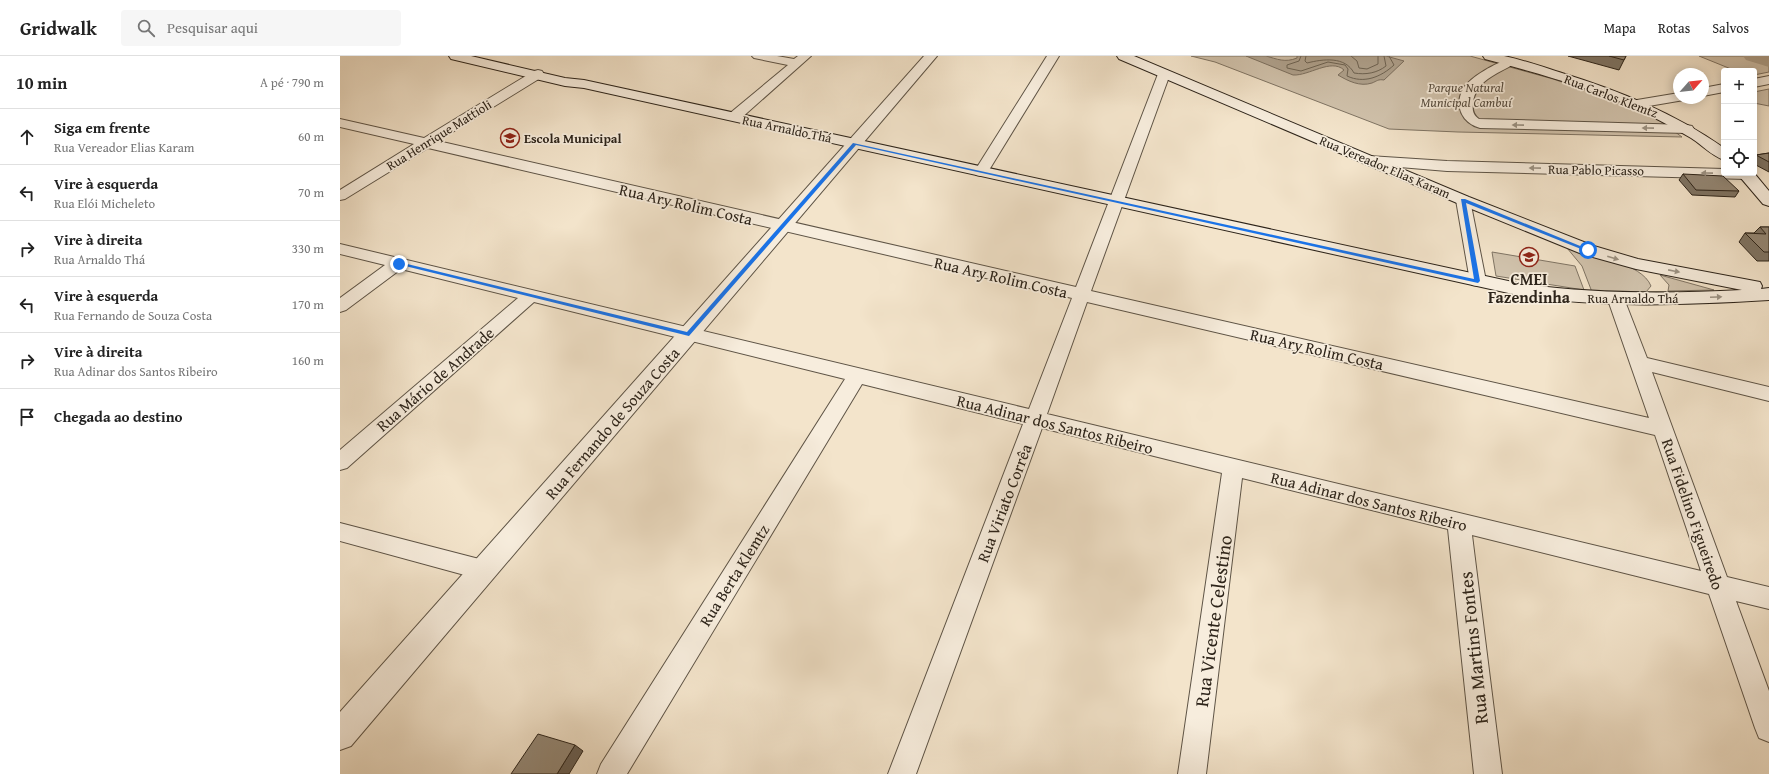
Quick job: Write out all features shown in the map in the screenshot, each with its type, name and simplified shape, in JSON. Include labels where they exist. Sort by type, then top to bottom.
[{"type":"main road","name":"Rua Arnaldo Thá","points":[[456,56],[538,74],[565,82],[584,84],[1116,202],[1478,281],[1545,294],[1617,300],[1649,300],[1769,294]]},
{"type":"main road","name":"Rua Fernando de Souza Costa","points":[[340,735],[931,56]]},
{"type":"main road","name":"Rua Vereador Elias Karam","points":[[1123,56],[1423,184],[1588,250],[1636,264],[1769,290]]},
{"type":"main road","name":"Rua Carlos Klemtz","points":[[1489,56],[1586,85],[1637,104],[1687,129],[1721,153]]},
{"type":"main road","points":[[1757,82],[1769,80]]},
{"type":"main road","points":[[1709,91],[1721,89]]},
{"type":"main road","points":[[1637,104],[1673,98]]},
{"type":"main road","name":"Rua Pablo Picasso","points":[[1369,161],[1447,166],[1721,172]]},
{"type":"main road","name":"Rua Pablo Picasso","points":[[1423,184],[1418,178],[1422,171],[1447,166]]},
{"type":"main road","points":[[1748,176],[1769,201]]},
{"type":"main road","points":[[1749,176],[1769,192]]},
{"type":"main road","points":[[1636,264],[1658,284],[1658,290],[1649,300]]},
{"type":"street","points":[[758,56],[800,60]]},
{"type":"street","points":[[981,172],[1053,56]]},
{"type":"street","points":[[734,117],[800,60]]},
{"type":"street","points":[[1510,62],[1481,78],[1469,90],[1466,112],[1469,119],[1480,124],[1687,129]]},
{"type":"street","name":"Rua Henrique Mattioli","points":[[340,196],[538,74]]},
{"type":"street","name":"Rua Viriato Corrêa","points":[[902,774],[1164,74]]},
{"type":"street","name":"Rua Ary Rolim Costa","points":[[340,123],[425,144],[1663,429]]},
{"type":"street","points":[[1463,200],[1478,281]]},
{"type":"street","name":"Rua Adinar dos Santos Ribeiro","points":[[340,249],[1769,598]]},
{"type":"street","points":[[340,306],[399,264]]},
{"type":"street","name":"Rua Mário de Andrade","points":[[340,462],[531,296]]},
{"type":"street","name":"Rua Fidelino Figueiredo","points":[[1617,300],[1769,728]]},
{"type":"street","points":[[1640,363],[1769,394]]},
{"type":"street","name":"Rua Berta Klemtz","points":[[611,774],[858,375]]},
{"type":"street","name":"Rua Vicente Celestino","points":[[1192,774],[1233,467]]},
{"type":"street","name":"Rua Martins Fontes","points":[[1459,522],[1488,774]]},
{"type":"street","points":[[340,532],[483,570]]},
{"type":"green space","name":"Parque Natural Municipal Cambuí","points":[[1191,56],[1470,56],[1553,79],[1600,95],[1659,120],[1682,137],[1389,129],[1215,62]]},
{"type":"green space","points":[[1699,56],[1746,56],[1769,66],[1769,72],[1757,74],[1757,68],[1729,68]]},
{"type":"green space","points":[[1769,89],[1769,106],[1757,104],[1757,91]]},
{"type":"green space","points":[[1567,248],[1627,265],[1646,278],[1651,286],[1646,292],[1592,292],[1582,266]]},
{"type":"green space","points":[[1492,252],[1575,266],[1584,290],[1496,276]]},
{"type":"green space","points":[[1660,275],[1714,290],[1668,291],[1669,285]]},
{"type":"water","points":[[1246,56],[1266,56],[1285,60],[1297,58],[1297,56],[1386,56],[1404,61],[1384,80],[1379,80],[1368,84],[1359,84],[1338,75],[1344,70],[1339,67],[1326,67],[1299,75],[1293,75]]},
{"type":"building","points":[[1609,56],[1626,56],[1624,60]]},
{"type":"building","points":[[1769,153],[1769,162],[1757,156]]},
{"type":"building","points":[[1683,174],[1723,176],[1739,191],[1696,190]]},
{"type":"building","points":[[1760,227],[1769,227],[1769,252],[1764,252],[1745,233],[1766,234]]},
{"type":"building","points":[[538,734],[575,745],[557,774],[511,774]]},
{"type":"waterway","points":[[1752,56],[1769,62]]},
{"type":"place","name":"Escola Municipal","points":[[510,138]]},
{"type":"place","name":"CMEI Fazendinha","points":[[1529,257]]},
{"type":"route","points":[[399,264],[689,334],[854,144],[1478,281],[1463,200],[1588,250]]}]
